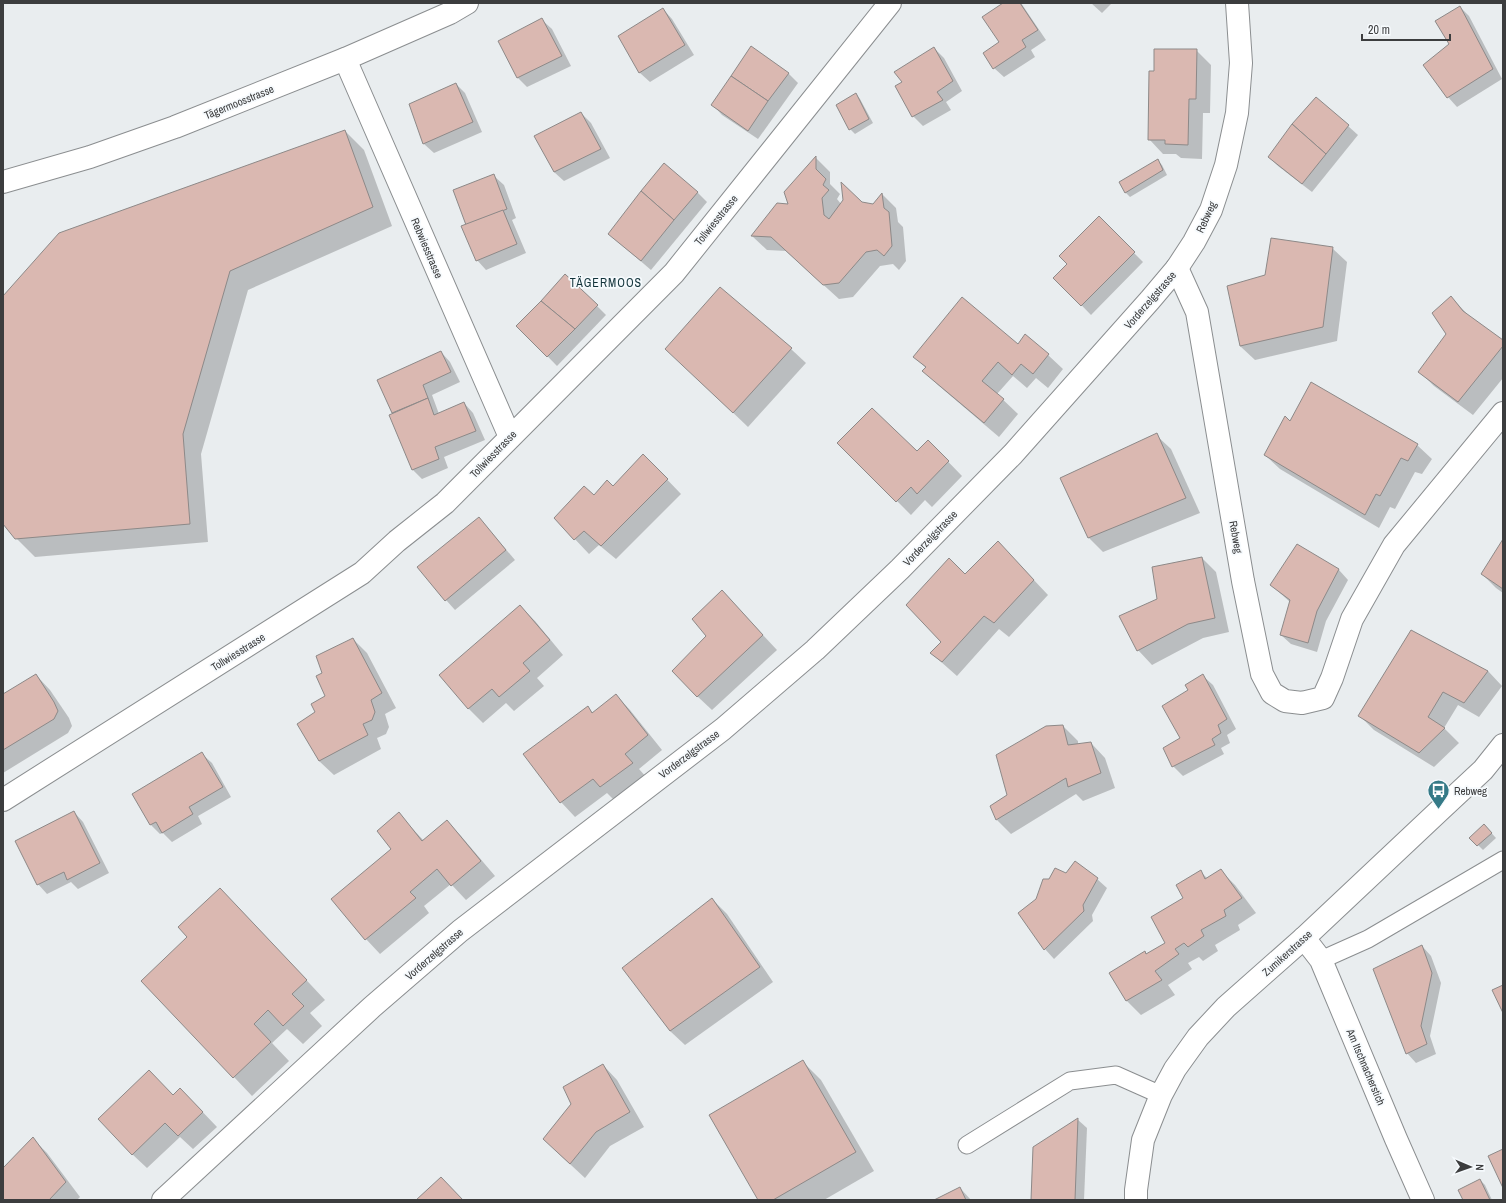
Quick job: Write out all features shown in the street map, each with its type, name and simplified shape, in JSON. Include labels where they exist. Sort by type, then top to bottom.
[{"type":"street","name":"Tägermoosstrasse","points":[[3,182],[90,157],[176,127],[346,59],[450,13],[467,3]]},
{"type":"street","name":"Tollwiesstrasse","points":[[3,800],[362,573],[397,541],[446,503],[674,273],[890,3]]},
{"type":"street","name":"Rebweg","points":[[1237,3],[1241,63],[1238,106],[1226,165],[1211,210],[1194,242],[1177,268],[1197,312],[1242,574],[1262,674],[1272,693],[1285,701],[1302,703],[1323,698],[1332,678],[1352,619],[1394,545],[1503,413]]},
{"type":"street","name":"Rebwiesstrasse","points":[[346,59],[510,437]]},
{"type":"street","name":"Vorderzelgstrasse","points":[[163,1200],[372,1007],[460,931],[723,729],[815,650],[900,569],[1013,454],[1177,268]]},
{"type":"street","name":"Zumikerstrasse","points":[[1136,1200],[1143,1140],[1161,1095],[1175,1069],[1198,1037],[1226,1008],[1304,938],[1482,770],[1503,745]]},
{"type":"street","name":"Am Itschnacherstich","points":[[1304,938],[1321,960],[1423,1200]]},
{"type":"lane","points":[[1321,960],[1368,938],[1503,860]]},
{"type":"lane","points":[[967,1145],[1070,1081],[1116,1075],[1161,1095]]},
{"type":"building","points":[[1003,3],[1020,3],[1038,30],[1022,40],[1026,47],[993,69],[983,53],[999,42],[982,17]]},
{"type":"building","points":[[1460,6],[1493,69],[1447,98],[1423,65],[1449,44],[1435,21]]},
{"type":"building","points":[[663,8],[685,45],[639,73],[618,36]]},
{"type":"building","points":[[542,18],[562,56],[517,78],[498,41]]},
{"type":"building","points":[[751,46],[789,73],[768,101],[731,76]]},
{"type":"building","points":[[934,47],[953,81],[937,92],[943,100],[912,117],[895,86],[902,82],[894,72]]},
{"type":"building","points":[[1154,49],[1197,49],[1196,99],[1189,99],[1188,145],[1165,144],[1165,140],[1148,140],[1149,71],[1154,71]]},
{"type":"building","points":[[731,76],[768,101],[748,131],[711,105]]},
{"type":"building","points":[[456,83],[473,122],[423,144],[409,104]]},
{"type":"building","points":[[856,93],[869,119],[849,130],[836,105]]},
{"type":"building","points":[[1316,97],[1349,125],[1326,154],[1292,124]]},
{"type":"building","points":[[581,112],[601,149],[554,172],[534,136]]},
{"type":"building","points":[[1292,124],[1326,154],[1302,184],[1268,157]]},
{"type":"building","points":[[345,130],[373,207],[230,271],[183,434],[190,524],[15,539],[3,524],[3,296],[59,233]]},
{"type":"building","points":[[816,156],[816,169],[826,179],[823,185],[829,190],[822,198],[824,215],[829,219],[843,200],[841,182],[862,202],[873,204],[882,193],[884,208],[889,212],[892,246],[884,256],[877,250],[866,252],[839,283],[823,285],[771,237],[751,236],[777,203],[788,204],[784,192]]},
{"type":"building","points":[[1158,159],[1163,170],[1125,193],[1119,182]]},
{"type":"building","points":[[664,163],[698,192],[674,220],[641,191]]},
{"type":"building","points":[[494,174],[507,209],[466,225],[453,190]]},
{"type":"building","points":[[641,191],[674,220],[641,261],[608,234]]},
{"type":"building","points":[[503,210],[517,244],[476,261],[461,226]]},
{"type":"building","points":[[1099,216],[1135,252],[1081,306],[1053,278],[1067,264],[1059,256]]},
{"type":"building","points":[[1271,238],[1333,247],[1323,327],[1240,346],[1227,286],[1265,275]]},
{"type":"building","points":[[565,274],[598,305],[575,329],[541,301]]},
{"type":"building","points":[[720,287],[792,348],[733,413],[665,349]]},
{"type":"building","points":[[1451,296],[1463,311],[1503,340],[1503,346],[1458,402],[1418,372],[1446,334],[1432,313]]},
{"type":"building","points":[[962,297],[1018,344],[1025,334],[1049,354],[1033,374],[1021,364],[1012,375],[998,362],[982,381],[1004,399],[984,423],[922,371],[926,367],[913,357]]},
{"type":"building","points":[[541,301],[575,329],[547,357],[516,326]]},
{"type":"building","points":[[441,351],[451,372],[423,385],[428,398],[392,413],[377,380]]},
{"type":"building","points":[[1311,382],[1418,444],[1408,461],[1401,458],[1380,496],[1376,494],[1365,515],[1264,455],[1285,416],[1290,421]]},
{"type":"building","points":[[428,398],[434,415],[464,402],[476,431],[435,447],[439,459],[412,470],[389,415]]},
{"type":"building","points":[[872,408],[917,451],[928,440],[949,461],[917,494],[911,487],[896,502],[837,443]]},
{"type":"building","points":[[1157,433],[1186,498],[1088,538],[1060,478]]},
{"type":"building","points":[[643,454],[668,479],[601,546],[584,531],[574,540],[554,518],[584,486],[594,495],[607,480],[613,486]]},
{"type":"building","points":[[479,517],[506,550],[445,601],[417,567]]},
{"type":"building","points":[[1503,539],[1503,589],[1481,574]]},
{"type":"building","points":[[998,541],[1034,580],[994,623],[984,616],[942,662],[930,653],[941,642],[906,605],[949,558],[965,574]]},
{"type":"building","points":[[1297,544],[1339,569],[1317,611],[1308,643],[1280,635],[1290,600],[1270,585]]},
{"type":"building","points":[[1202,557],[1215,618],[1188,624],[1137,651],[1119,616],[1157,599],[1152,567]]},
{"type":"building","points":[[722,590],[763,635],[697,697],[672,671],[706,636],[692,619]]},
{"type":"building","points":[[520,605],[550,640],[523,663],[530,671],[499,697],[492,689],[468,709],[439,675]]},
{"type":"building","points":[[1411,630],[1488,671],[1464,703],[1443,692],[1428,717],[1445,728],[1419,753],[1358,716]]},
{"type":"building","points":[[353,638],[382,693],[371,700],[375,712],[372,720],[363,724],[368,735],[319,761],[297,724],[315,712],[311,704],[325,696],[316,676],[322,673],[316,656]]},
{"type":"building","points":[[36,674],[58,711],[54,719],[3,750],[3,694]]},
{"type":"building","points":[[1203,674],[1227,719],[1218,725],[1221,733],[1212,739],[1215,745],[1172,767],[1163,748],[1180,738],[1162,706],[1188,690],[1185,685]]},
{"type":"building","points":[[616,694],[648,735],[625,754],[633,763],[600,787],[593,779],[560,803],[523,754],[588,706],[592,713]]},
{"type":"building","points":[[1063,725],[1068,745],[1091,742],[1101,773],[1068,787],[1066,778],[996,820],[990,806],[1007,795],[996,755],[1046,726]]},
{"type":"building","points":[[202,752],[223,787],[189,807],[193,814],[162,833],[156,822],[150,825],[132,794]]},
{"type":"building","points":[[74,811],[100,863],[67,880],[64,872],[37,885],[15,841]]},
{"type":"building","points":[[399,812],[422,841],[447,820],[481,861],[451,886],[437,869],[410,892],[416,898],[365,940],[331,899],[391,849],[377,831]]},
{"type":"building","points":[[1484,824],[1492,833],[1477,846],[1469,838]]},
{"type":"building","points":[[1075,861],[1098,878],[1083,905],[1084,911],[1044,950],[1018,913],[1036,899],[1043,879],[1049,879],[1055,868],[1066,873]]},
{"type":"building","points":[[1221,869],[1242,898],[1224,910],[1226,916],[1201,930],[1204,936],[1188,947],[1184,943],[1175,949],[1179,954],[1155,971],[1162,980],[1126,1001],[1109,973],[1145,951],[1146,954],[1165,943],[1151,917],[1183,898],[1176,885],[1201,870],[1205,879]]},
{"type":"building","points":[[220,888],[307,980],[292,994],[304,1006],[283,1026],[268,1010],[254,1024],[271,1042],[233,1078],[141,981],[187,937],[178,927]]},
{"type":"building","points":[[712,898],[760,967],[670,1031],[622,968]]},
{"type":"building","points":[[1422,945],[1432,973],[1421,1026],[1427,1044],[1406,1054],[1373,969]]},
{"type":"building","points":[[1503,985],[1503,1013],[1492,990]]},
{"type":"building","points":[[803,1060],[856,1152],[773,1200],[758,1200],[709,1115]]},
{"type":"building","points":[[603,1064],[630,1112],[596,1132],[570,1164],[543,1139],[571,1104],[563,1087]]},
{"type":"building","points":[[149,1070],[173,1095],[180,1088],[203,1112],[178,1136],[165,1123],[132,1155],[98,1119]]},
{"type":"building","points":[[1078,1118],[1075,1200],[1031,1200],[1033,1147]]},
{"type":"building","points":[[33,1137],[66,1182],[49,1200],[3,1200],[3,1168]]},
{"type":"building","points":[[1503,1149],[1503,1188],[1488,1156]]},
{"type":"building","points":[[441,1177],[463,1200],[416,1200]]},
{"type":"building","points":[[1480,1179],[1490,1200],[1463,1200],[1458,1190]]},
{"type":"building","points":[[960,1187],[966,1200],[934,1200]]},
{"type":"place","name":"Rebweg","points":[[1439,810]]},
{"type":"district","name":"TÄGERMOOS","points":[[606,283]]}]
